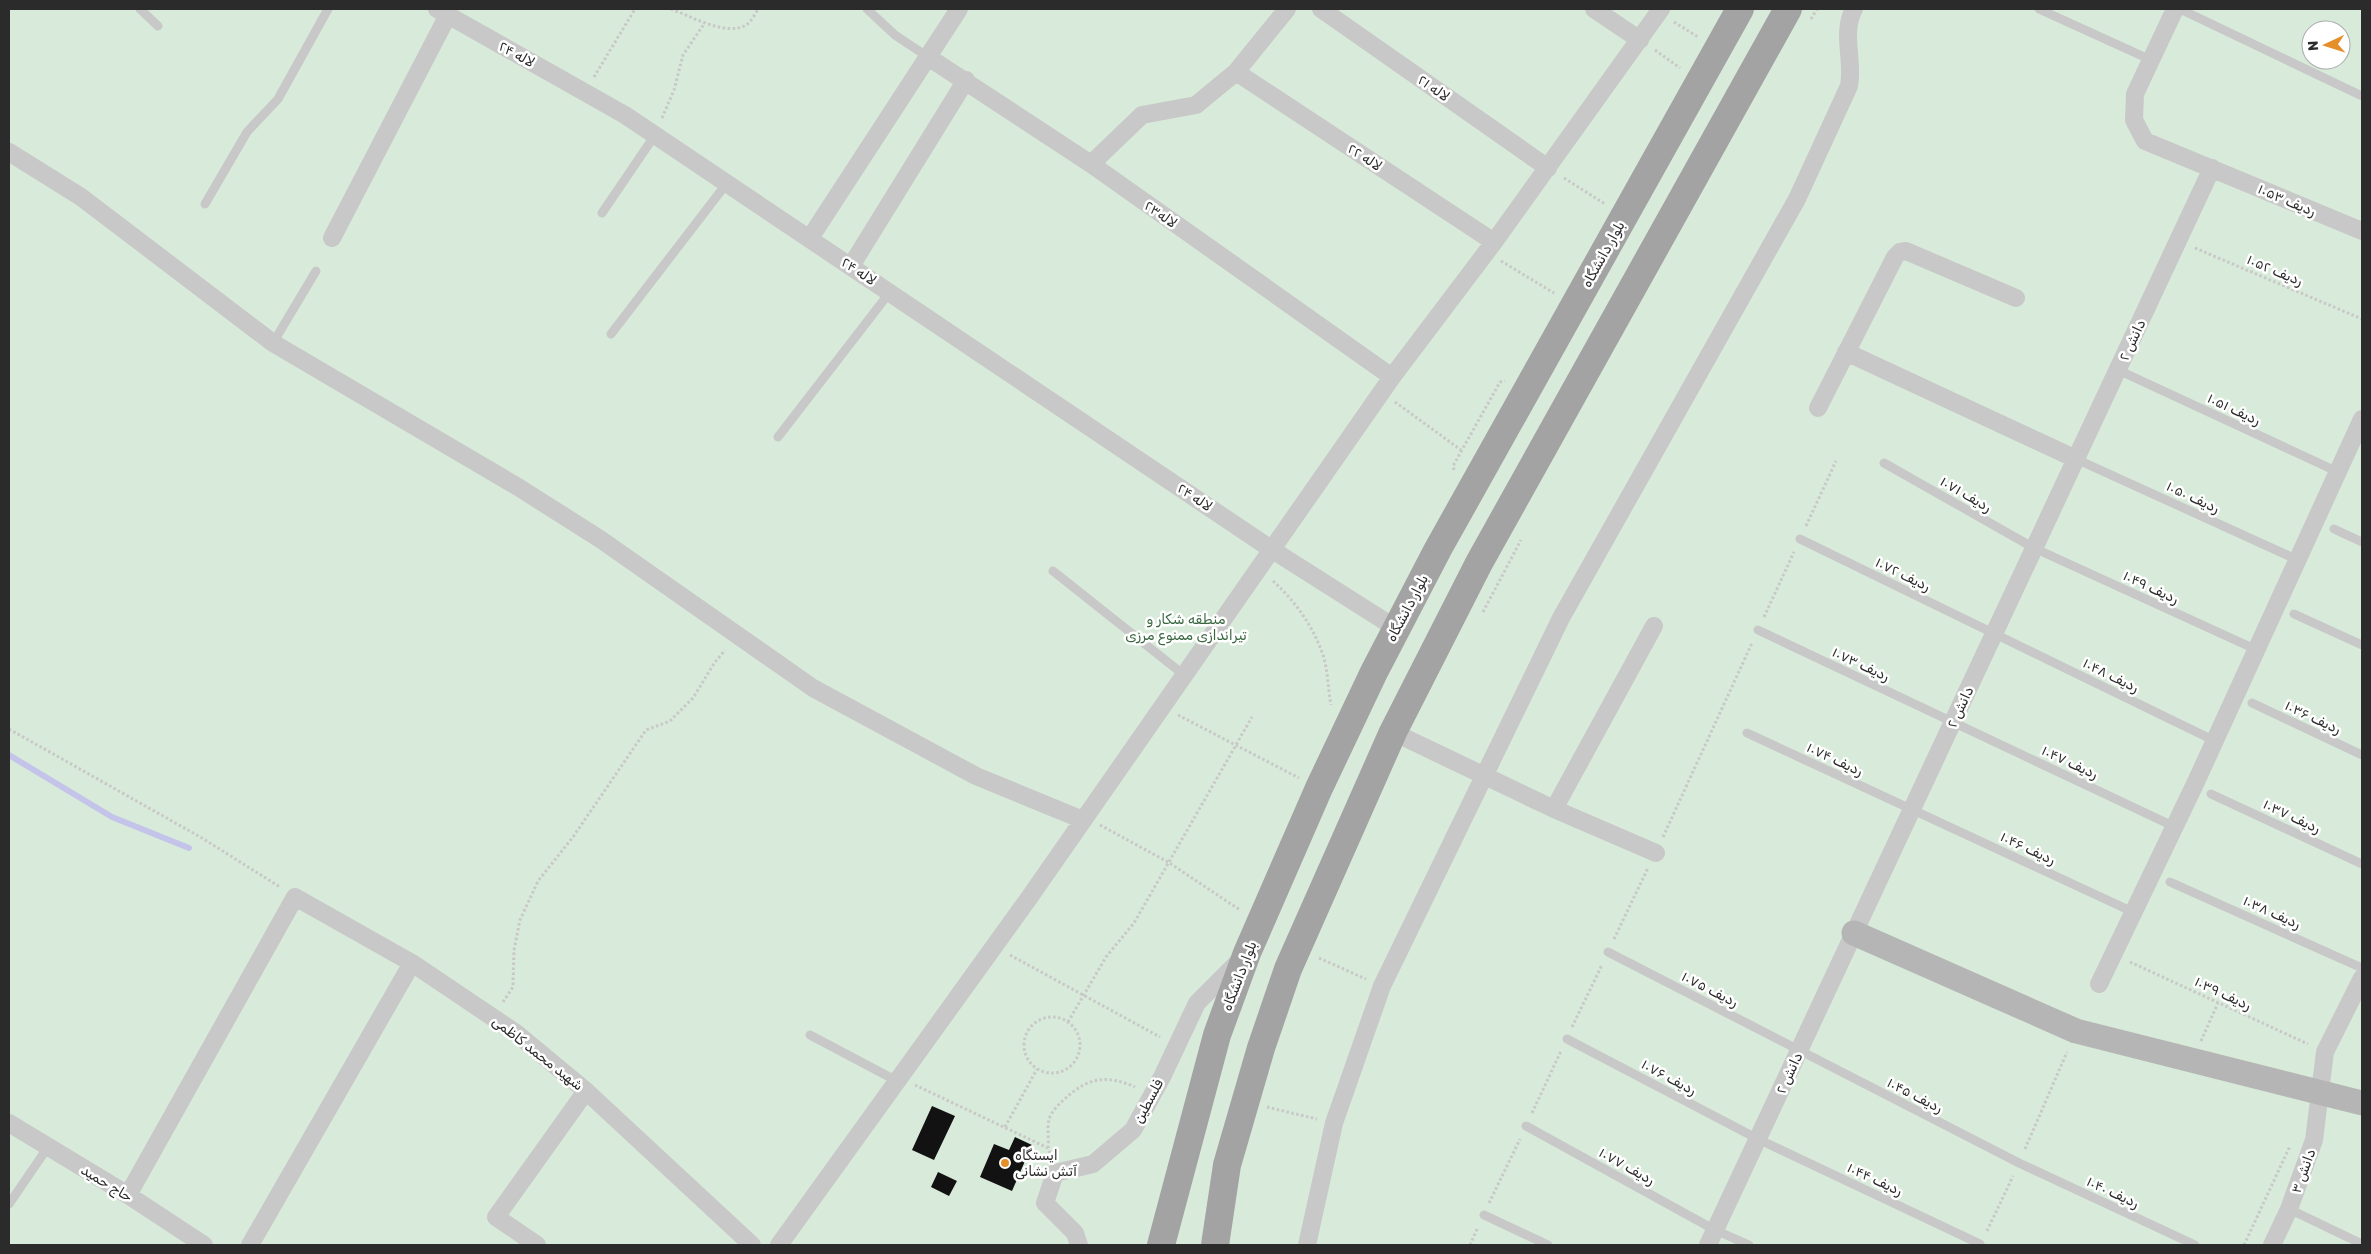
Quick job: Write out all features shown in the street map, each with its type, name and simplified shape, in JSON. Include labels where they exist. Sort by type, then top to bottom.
[{"type":"main road","name":"بلوار دانشگاه","points":[[1161,1245],[1216,1036],[1260,924],[1338,747],[1374,672],[1438,549],[1740,9]]},
{"type":"main road","points":[[1215,1245],[1227,1164],[1261,1048],[1297,947],[1393,732],[1483,555],[1798,17]]},
{"type":"street","points":[[810,238],[958,9]]},
{"type":"street","points":[[1091,164],[1142,115],[1196,105],[1236,72],[1287,9]]},
{"type":"street","name":"لاله ۲۱","points":[[1320,9],[1548,168]]},
{"type":"street","points":[[1594,9],[1640,40]]},
{"type":"street","points":[[1307,1245],[1334,1123],[1382,986],[1561,618],[1797,199],[1849,86],[1851,76],[1847,30],[1848,22],[1854,9]]},
{"type":"street","name":"ردیف ۱۰۵۳","points":[[2175,9],[2135,94],[2134,120],[2145,141],[2362,231]]},
{"type":"street","points":[[779,1245],[1083,820],[1392,376],[1548,168],[1659,11]]},
{"type":"street","name":"لاله ۲۴","points":[[442,12],[585,92],[655,135],[1271,549],[1397,629]]},
{"type":"street","points":[[332,238],[442,12]]},
{"type":"street","name":"لاله۲۳","points":[[928,57],[966,80],[1091,164],[1392,376]]},
{"type":"street","name":"لاله ۲۲","points":[[1236,72],[1490,247]]},
{"type":"street","points":[[851,266],[966,80]]},
{"type":"street","points":[[9,152],[80,197],[273,343],[526,492],[670,586],[737,636],[814,688],[976,776],[1083,820]]},
{"type":"street","name":"دانش ۲","points":[[1712,1238],[2212,168]]},
{"type":"street","points":[[1818,408],[1895,257],[1900,252],[1906,252],[2016,298]]},
{"type":"street","points":[[1846,352],[2076,459]]},
{"type":"street","points":[[2099,984],[2257,650],[2362,419]]},
{"type":"street","points":[[1554,810],[1654,626]]},
{"type":"street","points":[[1393,732],[1554,810],[1656,853]]},
{"type":"street","points":[[128,1195],[296,897]]},
{"type":"street","name":"شهید محمد کاظمی","points":[[296,897],[412,963],[516,1033],[586,1091],[752,1245]]},
{"type":"street","points":[[1854,933],[2076,1031],[2362,1103]]},
{"type":"street","name":"فلسطین","points":[[1055,1173],[1093,1164],[1133,1130],[1196,1003],[1248,953]]},
{"type":"street","points":[[250,1245],[412,963]]},
{"type":"street","name":"دانش ۳","points":[[2272,1245],[2289,1210],[2314,1140],[2325,1052],[2362,978]]},
{"type":"street","points":[[537,1245],[496,1217],[586,1091]]},
{"type":"street","name":"حاج حمید","points":[[9,1123],[128,1195],[204,1245]]},
{"type":"street","points":[[1055,1173],[1046,1203],[1075,1233],[1079,1245]]},
{"type":"lane","points":[[140,9],[158,26]]},
{"type":"lane","points":[[205,204],[248,132],[278,99],[328,9]]},
{"type":"lane","points":[[867,9],[895,35],[928,57]]},
{"type":"lane","points":[[2039,9],[2151,60]]},
{"type":"lane","points":[[2180,9],[2362,96]]},
{"type":"lane","points":[[602,213],[655,135]]},
{"type":"lane","points":[[611,334],[727,183]]},
{"type":"lane","points":[[273,343],[316,271]]},
{"type":"lane","points":[[778,437],[890,292]]},
{"type":"lane","name":"ردیف ۱۰۵۱","points":[[2118,370],[2338,472]]},
{"type":"lane","name":"ردیف ۱۰۵۰","points":[[2076,459],[2298,560]]},
{"type":"lane","name":"ردیف ۱۰۷۱","points":[[1884,463],[2034,548]]},
{"type":"lane","points":[[2334,529],[2362,542]]},
{"type":"lane","name":"ردیف ۱۰۷۲","points":[[1800,540],[1994,634]]},
{"type":"lane","name":"ردیف ۱۰۴۹","points":[[2034,548],[2257,650]]},
{"type":"lane","points":[[1053,571],[1184,675]]},
{"type":"lane","points":[[2294,614],[2362,645]]},
{"type":"lane","name":"ردیف ۱۰۷۳","points":[[1758,630],[1953,722]]},
{"type":"lane","name":"ردیف ۱۰۴۸","points":[[1994,634],[2215,740]]},
{"type":"lane","name":"ردیف ۱۰۳۶","points":[[2252,703],[2362,755]]},
{"type":"lane","name":"ردیف ۱۰۴۷","points":[[1953,722],[2174,827]]},
{"type":"lane","name":"ردیف ۱۰۷۴","points":[[1747,733],[1912,810]]},
{"type":"lane","name":"ردیف ۱۰۳۷","points":[[2211,794],[2362,864]]},
{"type":"lane","name":"ردیف ۱۰۴۶","points":[[1912,810],[2134,912]]},
{"type":"lane","name":"ردیف ۱۰۳۸","points":[[2170,882],[2362,968]]},
{"type":"lane","name":"ردیف ۱۰۷۵","points":[[1608,952],[1799,1051]]},
{"type":"lane","points":[[810,1035],[897,1081]]},
{"type":"lane","name":"ردیف ۱۰۷۶","points":[[1567,1039],[1758,1139]]},
{"type":"lane","name":"ردیف ۱۰۴۵","points":[[1799,1051],[2019,1163]]},
{"type":"lane","name":"ردیف ۱۰۷۷","points":[[1526,1126],[1712,1238],[1748,1245]]},
{"type":"lane","name":"ردیف ۱۰۴۴","points":[[1758,1139],[1980,1244]]},
{"type":"lane","points":[[9,1204],[48,1147]]},
{"type":"lane","name":"ردیف ۱۰۴۰","points":[[2019,1163],[2195,1245]]},
{"type":"lane","points":[[2289,1210],[2362,1244]]},
{"type":"lane","points":[[1484,1215],[1548,1245]]},
{"type":"path","points":[[585,92],[635,9]]},
{"type":"path","points":[[671,9],[704,24],[738,29],[748,24],[758,9]]},
{"type":"path","points":[[1798,17],[1817,9]]},
{"type":"path","points":[[1659,11],[1700,38]]},
{"type":"path","points":[[655,135],[674,90],[684,55],[704,24]]},
{"type":"path","points":[[1640,40],[1700,81]]},
{"type":"path","points":[[1548,168],[1606,204],[1620,222]]},
{"type":"path","name":"ردیف ۱۰۵۲","points":[[2178,241],[2362,319]]},
{"type":"path","points":[[1490,247],[1556,294]]},
{"type":"path","points":[[1381,392],[1462,450]]},
{"type":"path","points":[[1656,853],[1836,461]]},
{"type":"path","points":[[1479,620],[1526,533]]},
{"type":"path","points":[[1256,571],[1274,581],[1294,603],[1311,627],[1323,656],[1338,747]]},
{"type":"path","points":[[492,1017],[513,987],[514,950],[520,920],[538,880],[573,837],[646,730],[670,720],[693,698],[715,662],[737,636]]},
{"type":"path","points":[[1162,707],[1319,788]]},
{"type":"path","points":[[1068,1022],[1106,957],[1134,923],[1252,717]]},
{"type":"path","points":[[9,729],[202,838],[296,897]]},
{"type":"path","points":[[1083,820],[1104,826],[1168,862],[1260,924]]},
{"type":"path","points":[[994,946],[1176,1046]]},
{"type":"path","points":[[1297,947],[1382,986]]},
{"type":"path","name":"ردیف ۱۰۳۹","points":[[2113,954],[2325,1052]]},
{"type":"path","points":[[2192,1060],[2218,1003]]},
{"type":"path","points":[[1048,1016],[1063,1018],[1075,1027],[1080,1042],[1078,1056],[1069,1068],[1056,1074],[1041,1072],[1037,1069],[1029,1062],[1023,1049],[1025,1034],[1034,1022],[1048,1016]]},
{"type":"path","points":[[1980,1244],[2019,1163],[2076,1031]]},
{"type":"path","points":[[1006,1127],[1037,1069]]},
{"type":"path","points":[[1055,1173],[1048,1148],[1049,1120],[1060,1102],[1082,1084],[1102,1079],[1123,1081],[1152,1095]]},
{"type":"path","points":[[897,1081],[918,1086],[1048,1148]]},
{"type":"path","points":[[1262,1114],[1264,1106],[1334,1123]]},
{"type":"path","points":[[2244,1245],[2293,1138],[2314,1140]]},
{"type":"green space","name":"منطقه شکار و تیراندازی ممنوع مرزی","points":[[9,9],[2362,9],[2362,1245],[9,1245]]},
{"type":"building","points":[[932,1106],[955,1116],[934,1160],[912,1150]]},
{"type":"building","name":"ایستگاه آتش نشانی","points":[[1015,1137],[1032,1145],[1012,1191],[980,1177],[994,1144],[1009,1150]]},
{"type":"building","points":[[938,1172],[957,1181],[949,1196],[931,1187]]},
{"type":"waterway","points":[[9,755],[112,817],[189,848]]},
{"type":"place","name":"ایستگاه آتش نشانی","points":[[1005,1163]]}]
